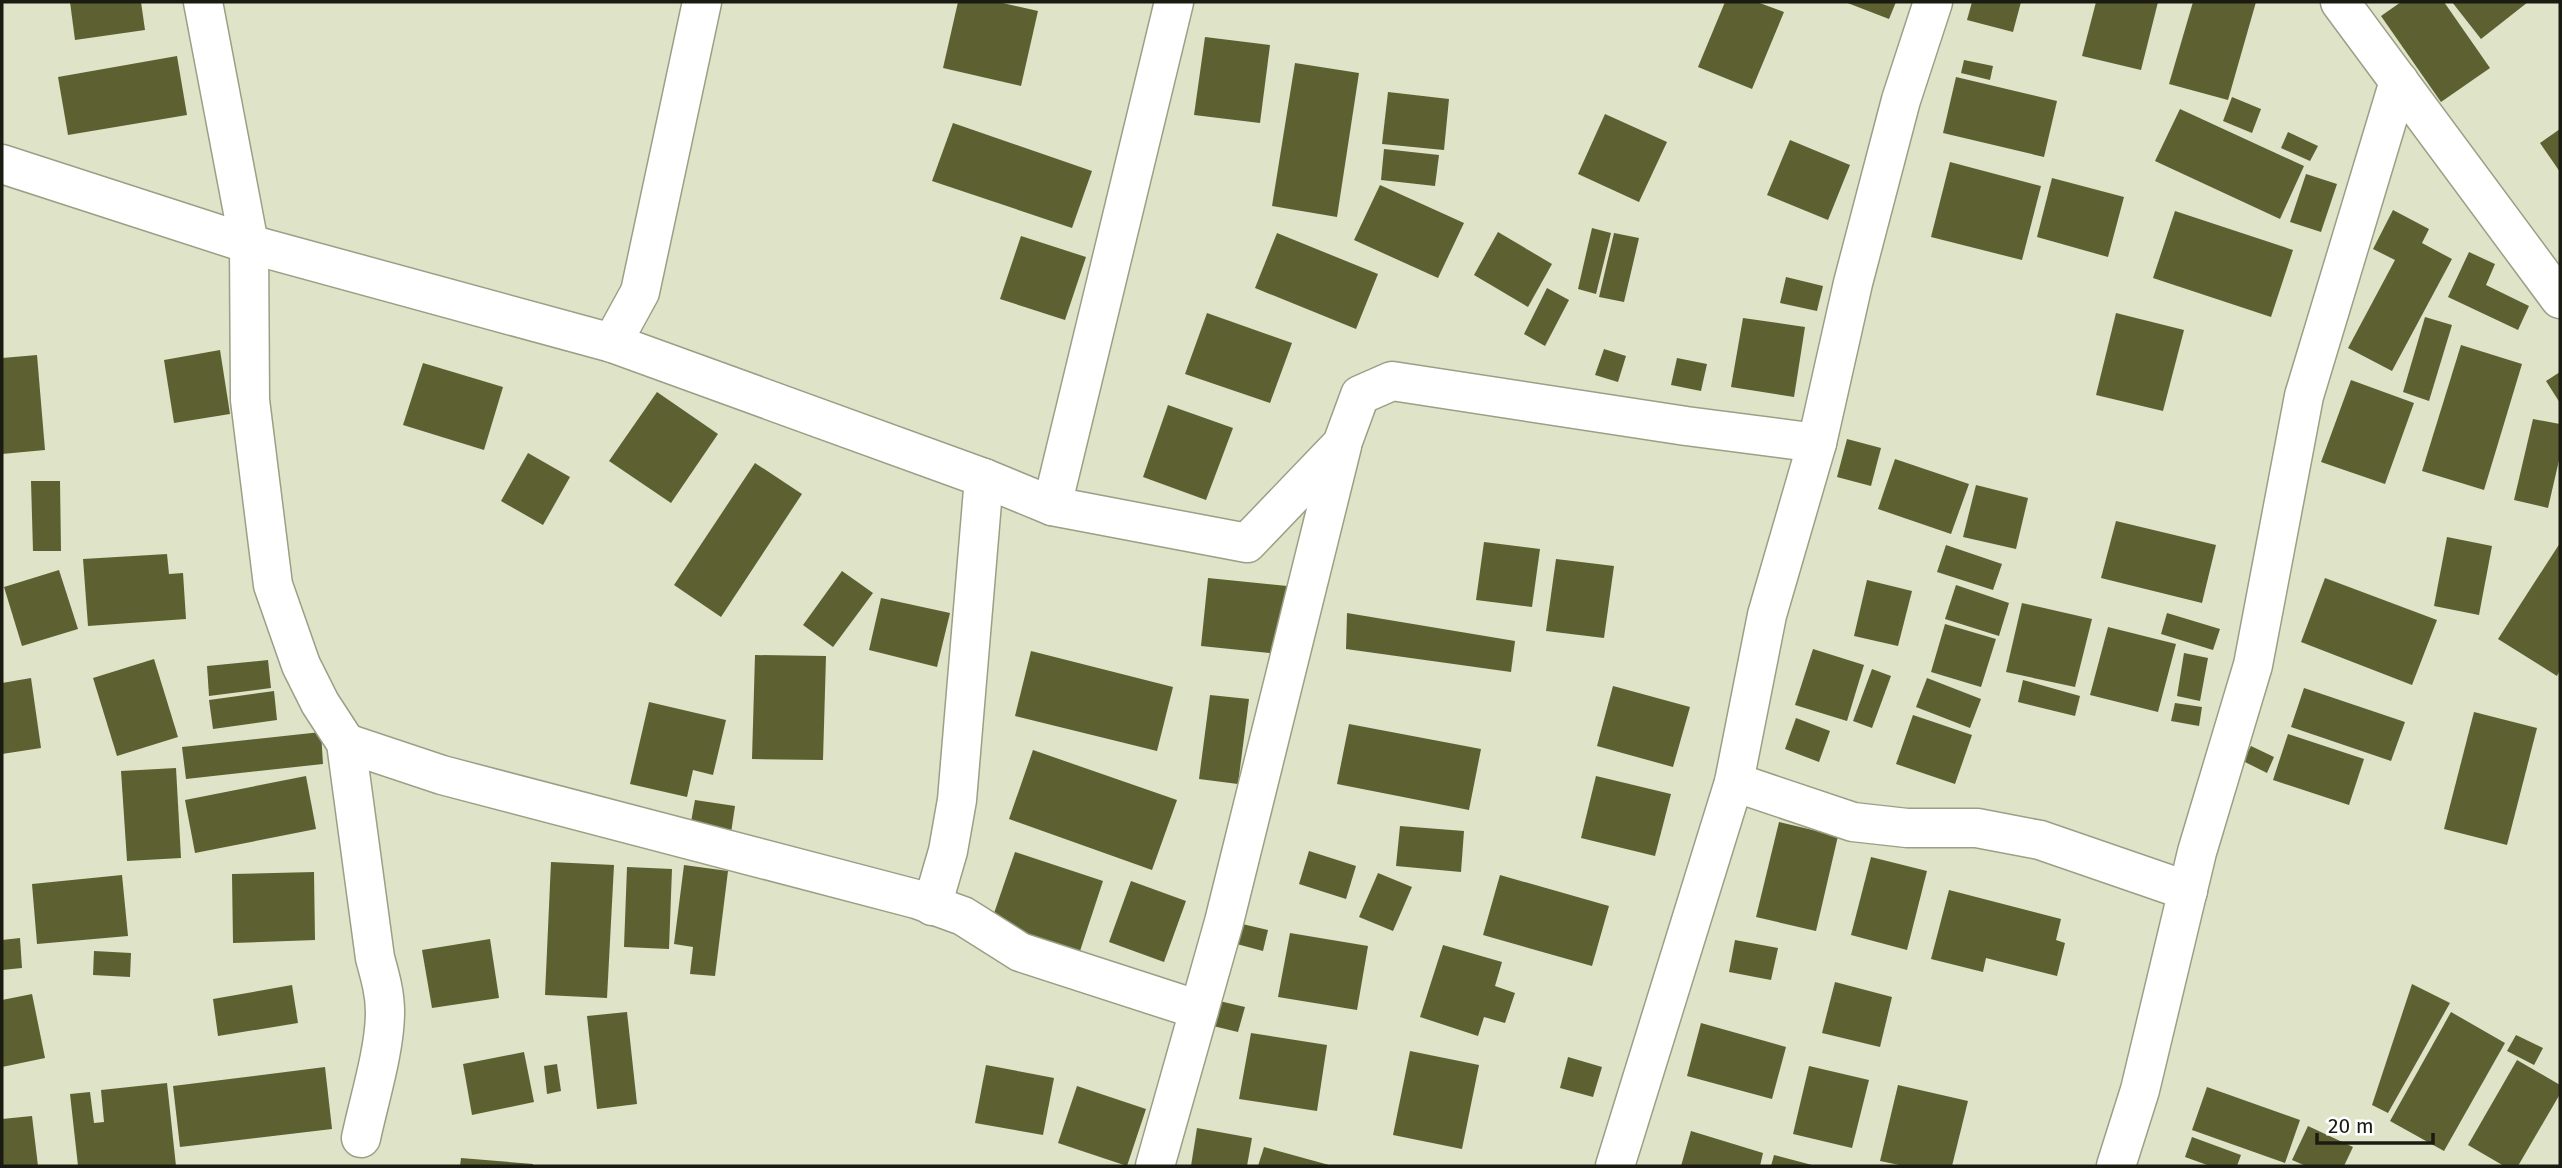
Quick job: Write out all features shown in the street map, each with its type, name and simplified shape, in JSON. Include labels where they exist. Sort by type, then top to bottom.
[{"type":"street","points":[[203,2],[249,244],[250,400],[273,585],[301,665],[320,703],[346,743],[385,1014],[381,1047],[361,1138]]},
{"type":"street","points":[[612,343],[640,292],[702,2]]},
{"type":"street","points":[[1052,506],[1174,2]]},
{"type":"street","points":[[1615,1166],[1734,782],[1767,615],[1817,443],[1853,283],[1897,113],[1933,2]]},
{"type":"street","points":[[2340,2],[2560,299]]},
{"type":"street","points":[[2116,1166],[2140,1090],[2197,852],[2253,665],[2304,396],[2399,81]]},
{"type":"street","points":[[2,164],[249,244],[612,343],[984,478],[1052,506],[1247,543],[1342,444]]},
{"type":"street","points":[[1155,1166],[1224,922],[1342,444],[1360,395],[1392,381],[1817,443]]},
{"type":"street","points":[[932,906],[948,851],[957,800],[984,478]]},
{"type":"street","points":[[346,743],[442,775],[765,858],[932,906],[963,916],[1020,952],[1199,1010]]},
{"type":"street","points":[[1734,782],[1853,822],[1907,828],[1977,828],[2040,840],[2188,891]]},
{"type":"building","points":[[70,2],[141,2],[145,30],[75,40]]},
{"type":"building","points":[[958,2],[998,2],[1038,11],[1021,86],[943,68]]},
{"type":"building","points":[[1725,2],[1757,2],[1784,12],[1752,89],[1698,67]]},
{"type":"building","points":[[1845,2],[1896,2],[1889,19]]},
{"type":"building","points":[[1972,2],[2021,2],[2013,32],[1967,20]]},
{"type":"building","points":[[2096,2],[2158,2],[2141,70],[2082,56]]},
{"type":"building","points":[[2193,2],[2256,2],[2228,100],[2169,84]]},
{"type":"building","points":[[2401,2],[2444,2],[2490,68],[2441,102],[2381,16]]},
{"type":"building","points":[[2452,2],[2528,2],[2481,39]]},
{"type":"building","points":[[1205,37],[1270,45],[1260,123],[1194,115]]},
{"type":"building","points":[[177,56],[187,115],[68,135],[58,77]]},
{"type":"building","points":[[1964,60],[1993,66],[1990,80],[1961,73]]},
{"type":"building","points":[[1295,63],[1359,73],[1337,217],[1272,206]]},
{"type":"building","points":[[1956,77],[2057,101],[2044,157],[1943,133]]},
{"type":"building","points":[[1388,92],[1449,99],[1444,150],[1382,144]]},
{"type":"building","points":[[2232,97],[2261,109],[2252,133],[2223,121]]},
{"type":"building","points":[[2180,109],[2304,166],[2280,219],[2155,161]]},
{"type":"building","points":[[1605,114],[1667,142],[1639,202],[1578,174]]},
{"type":"building","points":[[953,123],[1092,171],[1072,228],[932,181]]},
{"type":"building","points":[[2560,129],[2560,172],[2540,143]]},
{"type":"building","points":[[2288,132],[2318,146],[2310,161],[2281,148]]},
{"type":"building","points":[[1790,140],[1850,165],[1828,220],[1767,195]]},
{"type":"building","points":[[1384,149],[1439,155],[1435,186],[1381,180]]},
{"type":"building","points":[[1950,162],[2041,186],[2022,260],[1931,237]]},
{"type":"building","points":[[2306,174],[2337,184],[2321,232],[2290,222]]},
{"type":"building","points":[[2052,178],[2124,197],[2108,257],[2037,237]]},
{"type":"building","points":[[1380,185],[1464,223],[1438,278],[1354,240]]},
{"type":"building","points":[[2393,210],[2429,229],[2422,243],[2452,259],[2392,371],[2348,348],[2395,260],[2373,249]]},
{"type":"building","points":[[2175,211],[2293,250],[2271,317],[2153,278]]},
{"type":"building","points":[[1592,228],[1611,233],[1596,294],[1578,289]]},
{"type":"building","points":[[1498,232],[1552,264],[1528,307],[1474,275]]},
{"type":"building","points":[[1277,233],[1378,274],[1356,329],[1255,288]]},
{"type":"building","points":[[1614,233],[1639,238],[1624,302],[1599,297]]},
{"type":"building","points":[[1021,236],[1086,257],[1065,320],[1000,299]]},
{"type":"building","points":[[2469,252],[2495,264],[2486,285],[2529,306],[2518,330],[2448,297]]},
{"type":"building","points":[[1786,277],[1823,286],[1817,311],[1780,303]]},
{"type":"building","points":[[1547,288],[1569,300],[1545,346],[1524,334]]},
{"type":"building","points":[[1207,313],[1292,343],[1270,403],[1185,374]]},
{"type":"building","points":[[2116,313],[2184,330],[2163,411],[2096,395]]},
{"type":"building","points":[[2425,317],[2452,325],[2429,401],[2403,392]]},
{"type":"building","points":[[1743,318],[1805,327],[1794,397],[1731,387]]},
{"type":"building","points":[[2461,345],[2522,364],[2484,490],[2422,471]]},
{"type":"building","points":[[1604,349],[1626,356],[1618,382],[1595,375]]},
{"type":"building","points":[[220,350],[230,414],[174,423],[164,360]]},
{"type":"building","points":[[37,355],[45,450],[2,454],[2,358]]},
{"type":"building","points":[[1677,358],[1707,364],[1701,391],[1671,385]]},
{"type":"building","points":[[423,363],[503,387],[484,450],[403,425]]},
{"type":"building","points":[[2560,372],[2560,403],[2546,381]]},
{"type":"building","points":[[2351,380],[2414,403],[2385,484],[2321,462]]},
{"type":"building","points":[[657,392],[718,434],[671,503],[609,461]]},
{"type":"building","points":[[1168,405],[1233,428],[1206,500],[1143,477]]},
{"type":"building","points":[[2533,419],[2560,424],[2560,456],[2548,508],[2514,500]]},
{"type":"building","points":[[1847,439],[1881,448],[1871,486],[1837,477]]},
{"type":"building","points":[[528,453],[570,477],[543,525],[501,501]]},
{"type":"building","points":[[1895,459],[1969,484],[1951,534],[1878,509]]},
{"type":"building","points":[[755,463],[802,494],[721,617],[674,585]]},
{"type":"building","points":[[31,481],[60,481],[61,551],[33,551]]},
{"type":"building","points":[[1976,485],[2028,498],[2016,549],[1963,537]]},
{"type":"building","points":[[2116,521],[2216,545],[2202,603],[2101,578]]},
{"type":"building","points":[[2447,537],[2492,546],[2479,615],[2434,606]]},
{"type":"building","points":[[1484,542],[1540,549],[1532,607],[1476,600]]},
{"type":"building","points":[[2560,543],[2560,670],[2557,676],[2498,639]]},
{"type":"building","points":[[1946,545],[2002,564],[1993,590],[1937,572]]},
{"type":"building","points":[[167,554],[169,574],[183,573],[186,619],[88,626],[83,559]]},
{"type":"building","points":[[1556,559],[1614,566],[1604,638],[1546,631]]},
{"type":"building","points":[[59,570],[78,629],[22,646],[4,587]]},
{"type":"building","points":[[842,571],[873,593],[833,647],[803,625]]},
{"type":"building","points":[[1208,578],[1287,586],[1280,654],[1201,646]]},
{"type":"building","points":[[2325,578],[2437,620],[2412,685],[2301,642]]},
{"type":"building","points":[[1867,580],[1912,591],[1898,646],[1854,636]]},
{"type":"building","points":[[1956,585],[2009,603],[1999,636],[1945,619]]},
{"type":"building","points":[[881,598],[950,613],[937,667],[869,650]]},
{"type":"building","points":[[2022,603],[2092,619],[2075,687],[2006,672]]},
{"type":"building","points":[[1347,613],[1515,641],[1511,672],[1346,649]]},
{"type":"building","points":[[2167,613],[2220,629],[2213,650],[2161,634]]},
{"type":"building","points":[[1945,624],[1996,639],[1981,687],[1931,672]]},
{"type":"building","points":[[2108,627],[2176,644],[2158,712],[2090,695]]},
{"type":"building","points":[[1813,649],[1864,665],[1847,721],[1795,705]]},
{"type":"building","points":[[1031,651],[1173,687],[1157,751],[1015,716]]},
{"type":"building","points":[[2184,653],[2208,658],[2200,701],[2177,696]]},
{"type":"building","points":[[755,655],[826,656],[823,760],[752,759]]},
{"type":"building","points":[[154,659],[178,737],[117,756],[93,678]]},
{"type":"building","points":[[268,660],[271,688],[209,696],[207,666]]},
{"type":"building","points":[[1872,669],[1891,676],[1872,728],[1853,721]]},
{"type":"building","points":[[31,678],[41,748],[2,754],[2,683]]},
{"type":"building","points":[[1927,678],[1981,699],[1970,728],[1916,707]]},
{"type":"building","points":[[2023,680],[2080,696],[2075,716],[2018,702]]},
{"type":"building","points":[[1613,686],[1690,707],[1673,767],[1597,746]]},
{"type":"building","points":[[2304,688],[2405,722],[2391,761],[2291,727]]},
{"type":"building","points":[[274,691],[277,720],[213,729],[209,700]]},
{"type":"building","points":[[1210,695],[1249,699],[1238,784],[1199,779]]},
{"type":"building","points":[[649,702],[726,720],[713,775],[693,770],[687,797],[630,784]]},
{"type":"building","points":[[2175,703],[2202,707],[2199,726],[2171,721]]},
{"type":"building","points":[[2474,712],[2537,728],[2507,845],[2444,829]]},
{"type":"building","points":[[1913,715],[1972,735],[1955,784],[1896,764]]},
{"type":"building","points":[[1796,718],[1830,731],[1819,762],[1785,749]]},
{"type":"building","points":[[1349,724],[1481,749],[1469,810],[1337,784]]},
{"type":"building","points":[[321,732],[323,764],[186,779],[182,747]]},
{"type":"building","points":[[2288,734],[2364,759],[2349,805],[2273,780]]},
{"type":"building","points":[[2251,746],[2274,757],[2267,773],[2243,761]]},
{"type":"building","points":[[1033,750],[1177,800],[1152,870],[1009,819]]},
{"type":"building","points":[[176,768],[181,858],[127,861],[121,771]]},
{"type":"building","points":[[306,776],[316,829],[195,853],[185,800]]},
{"type":"building","points":[[1596,776],[1671,794],[1655,856],[1581,838]]},
{"type":"building","points":[[695,800],[735,806],[731,833],[690,827]]},
{"type":"building","points":[[1779,822],[1838,836],[1816,931],[1756,917]]},
{"type":"building","points":[[1400,826],[1464,831],[1461,872],[1396,866]]},
{"type":"building","points":[[1309,851],[1356,866],[1346,899],[1299,884]]},
{"type":"building","points":[[1015,852],[1103,881],[1080,951],[991,922]]},
{"type":"building","points":[[1871,857],[1927,871],[1907,950],[1851,935]]},
{"type":"building","points":[[551,862],[614,865],[607,998],[545,995]]},
{"type":"building","points":[[684,865],[728,871],[715,976],[690,974],[693,947],[674,944]]},
{"type":"building","points":[[627,867],[672,869],[669,949],[624,947]]},
{"type":"building","points":[[314,872],[315,940],[233,943],[232,874]]},
{"type":"building","points":[[1378,873],[1412,887],[1393,931],[1359,917]]},
{"type":"building","points":[[122,875],[128,936],[37,944],[32,884]]},
{"type":"building","points":[[1500,875],[1609,906],[1592,966],[1483,935]]},
{"type":"building","points":[[1131,881],[1186,901],[1164,962],[1109,942]]},
{"type":"building","points":[[1949,890],[2061,919],[2056,940],[2065,943],[2057,976],[1986,958],[1983,972],[1931,959]]},
{"type":"building","points":[[1238,923],[1268,930],[1263,951],[1233,943]]},
{"type":"building","points":[[1290,933],[1368,946],[1357,1010],[1278,997]]},
{"type":"building","points":[[20,938],[22,968],[2,970],[2,940]]},
{"type":"building","points":[[490,939],[499,998],[432,1008],[422,950]]},
{"type":"building","points":[[1735,940],[1778,948],[1771,980],[1729,972]]},
{"type":"building","points":[[1443,945],[1502,962],[1495,986],[1515,993],[1505,1023],[1484,1017],[1478,1036],[1420,1017]]},
{"type":"building","points":[[94,951],[131,953],[130,977],[93,975]]},
{"type":"building","points":[[1835,982],[1892,997],[1880,1047],[1822,1033]]},
{"type":"building","points":[[2412,984],[2450,1003],[2388,1113],[2372,1105]]},
{"type":"building","points":[[292,985],[298,1023],[218,1036],[213,999]]},
{"type":"building","points":[[32,994],[45,1058],[2,1067],[2,1000]]},
{"type":"building","points":[[1215,1000],[1245,1007],[1238,1032],[1209,1025]]},
{"type":"building","points":[[627,1012],[637,1104],[597,1109],[587,1016]]},
{"type":"building","points":[[2451,1012],[2505,1043],[2444,1151],[2390,1121]]},
{"type":"building","points":[[1701,1023],[1786,1047],[1772,1099],[1687,1076]]},
{"type":"building","points":[[1251,1033],[1327,1045],[1317,1111],[1239,1099]]},
{"type":"building","points":[[2516,1035],[2543,1048],[2534,1065],[2507,1051]]},
{"type":"building","points":[[1410,1051],[1479,1065],[1462,1149],[1393,1135]]},
{"type":"building","points":[[524,1052],[534,1102],[472,1115],[463,1064]]},
{"type":"building","points":[[1568,1057],[1602,1067],[1593,1097],[1560,1088]]},
{"type":"building","points":[[2517,1060],[2560,1085],[2560,1094],[2518,1166],[2504,1166],[2468,1145]]},
{"type":"building","points":[[557,1064],[561,1091],[547,1094],[544,1066]]},
{"type":"building","points":[[986,1065],[1054,1078],[1043,1135],[975,1123]]},
{"type":"building","points":[[1809,1066],[1869,1080],[1852,1148],[1793,1134]]},
{"type":"building","points":[[325,1067],[332,1129],[180,1147],[173,1086]]},
{"type":"building","points":[[167,1083],[176,1166],[78,1166],[70,1094],[90,1092],[94,1123],[104,1122],[101,1090]]},
{"type":"building","points":[[1898,1085],[1968,1101],[1952,1166],[1904,1166],[1880,1161]]},
{"type":"building","points":[[1077,1086],[1146,1109],[1127,1166],[1058,1143]]},
{"type":"building","points":[[2207,1087],[2300,1120],[2285,1163],[2192,1130]]},
{"type":"building","points":[[32,1116],[38,1166],[2,1166],[2,1119]]},
{"type":"building","points":[[2308,1126],[2353,1147],[2344,1166],[2306,1166],[2292,1160]]},
{"type":"building","points":[[1197,1128],[1252,1138],[1247,1166],[1191,1166]]},
{"type":"building","points":[[1691,1131],[1763,1153],[1760,1166],[1681,1166]]},
{"type":"building","points":[[2192,1137],[2241,1155],[2237,1166],[2210,1166],[2185,1157]]},
{"type":"building","points":[[1264,1147],[1329,1165],[1329,1166],[1258,1166]]},
{"type":"building","points":[[1774,1155],[1812,1165],[1812,1166],[1771,1166]]},
{"type":"building","points":[[461,1158],[533,1164],[533,1166],[460,1166]]}]
